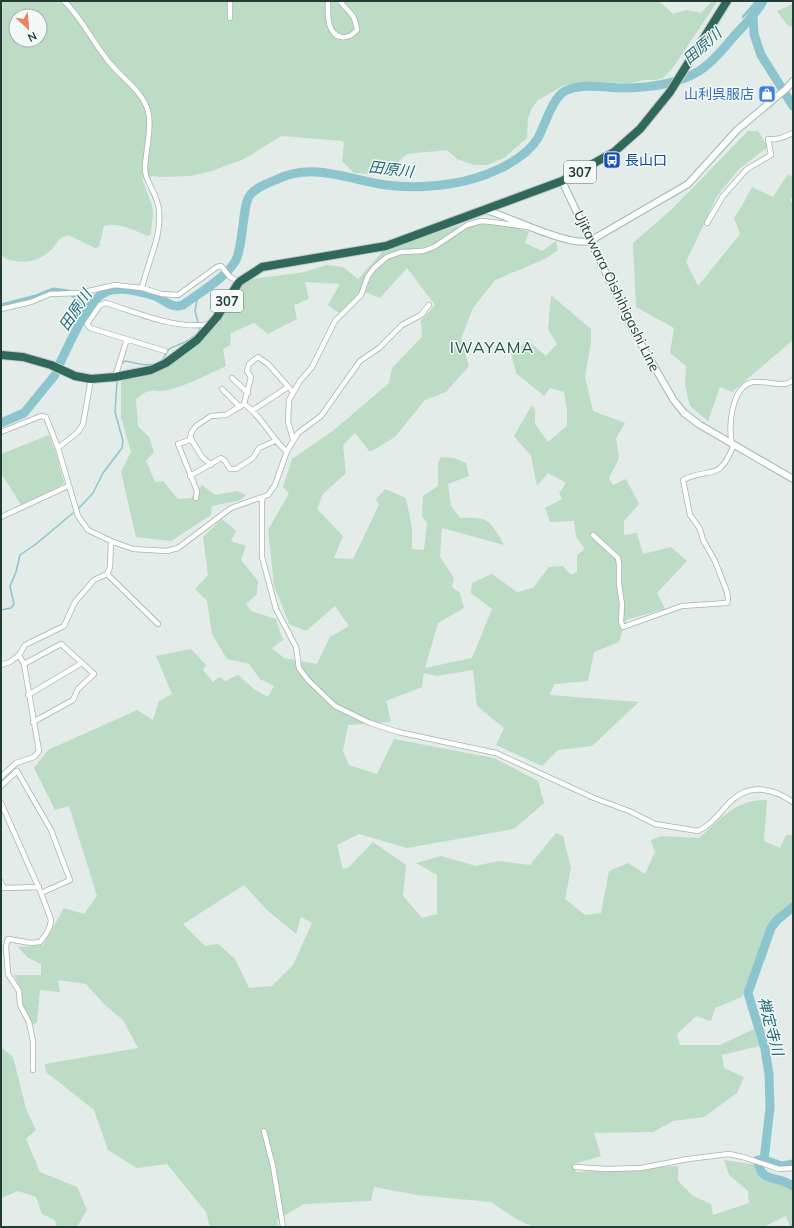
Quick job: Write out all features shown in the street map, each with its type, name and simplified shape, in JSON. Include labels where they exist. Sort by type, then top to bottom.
[{"type":"highway","name":"307","points":[[1,355],[23,357],[75,376],[91,379],[115,377],[151,370],[166,363],[197,340],[207,325],[217,317],[238,282],[262,268],[386,246],[562,181],[595,164],[623,145],[644,125],[670,92],[727,1]]},
{"type":"main road","points":[[486,210],[503,215],[530,227],[583,243],[590,241],[688,184],[737,130],[786,89],[793,81]]},
{"type":"main road","name":"Ujitawara Oishihigashi Line","points":[[562,181],[633,330],[673,399],[684,413],[700,425],[793,479]]},
{"type":"street","points":[[64,1],[109,62],[140,95],[149,115],[145,168],[148,181],[158,200],[160,214],[156,237],[142,288]]},
{"type":"street","points":[[230,1],[230,18]]},
{"type":"street","points":[[328,1],[328,17],[331,30],[338,36],[346,38],[357,30],[352,12],[340,1]]},
{"type":"street","points":[[707,223],[723,196],[747,169],[771,155],[768,138],[775,140],[793,133]]},
{"type":"street","points":[[293,439],[287,411],[289,400],[293,392],[312,367],[335,321],[361,294],[368,276],[387,258],[401,252],[422,251],[434,246],[467,224],[481,222],[530,227]]},
{"type":"street","points":[[1,309],[31,302],[50,294],[80,293],[115,285],[142,288],[162,294],[178,295],[217,267],[221,266],[230,277],[238,282]]},
{"type":"street","points":[[165,351],[87,327],[87,324],[103,303],[167,322],[196,327],[207,325]]},
{"type":"street","points":[[1,432],[44,416],[47,418],[58,448],[68,486],[82,523],[88,530],[133,549],[167,551],[178,548],[231,508],[268,495],[275,485],[293,439],[304,428],[321,416],[360,361],[380,348],[402,325],[421,315],[429,305]]},
{"type":"street","points":[[115,377],[127,339]]},
{"type":"street","points":[[211,465],[202,457],[191,439],[194,428],[211,416],[224,416],[242,406],[248,393],[251,377],[247,368],[258,357],[272,368],[293,392]]},
{"type":"street","points":[[232,378],[248,393]]},
{"type":"street","points":[[58,448],[78,432],[83,424],[91,379]]},
{"type":"street","points":[[593,535],[618,558],[619,584],[622,604],[621,622],[623,627],[682,606],[727,603],[727,592],[715,562],[703,540],[700,529],[690,515],[684,480],[694,475],[715,472],[721,469],[728,461],[733,447],[730,438],[731,411],[739,393],[745,385],[754,382],[785,384],[791,383],[793,380]]},
{"type":"street","points":[[253,410],[288,387]]},
{"type":"street","points":[[222,388],[242,406],[253,410],[275,441],[287,452]]},
{"type":"street","points":[[191,439],[178,444],[197,491],[196,498]]},
{"type":"street","points":[[190,476],[223,458],[230,469],[236,469],[253,458],[259,448],[275,441]]},
{"type":"street","points":[[1,517],[68,486]]},
{"type":"street","points":[[262,498],[262,557],[276,609],[296,647],[300,668],[312,685],[335,706],[370,723],[398,732],[496,753],[594,798],[629,811],[655,824],[698,831],[712,822],[735,798],[751,791],[769,790],[793,802]]},
{"type":"street","points":[[1,665],[10,662],[19,656],[25,645],[64,626],[74,602],[94,580],[107,574],[110,567],[111,541]]},
{"type":"street","points":[[107,574],[158,624]]},
{"type":"street","points":[[24,664],[61,644],[94,674],[78,689],[73,700],[33,722]]},
{"type":"street","points":[[1,777],[16,762],[34,757],[39,751],[28,695],[24,664],[19,656]]},
{"type":"street","points":[[28,695],[82,663]]},
{"type":"street","points":[[1,786],[17,771],[51,830],[70,880],[42,893]]},
{"type":"street","points":[[1,803],[42,893],[51,920],[46,934],[40,942],[31,943],[8,939],[6,946],[8,974],[19,991],[20,1005],[29,1022],[33,1041],[33,1070]]},
{"type":"street","points":[[1,882],[4,888],[39,887]]},
{"type":"street","points":[[264,1131],[273,1166],[283,1227]]},
{"type":"street","points":[[575,1167],[606,1169],[640,1168],[688,1159],[729,1154],[779,1169],[793,1168]]},
{"type":"green space","points":[[1,1],[659,1],[673,14],[687,10],[701,13],[712,1],[717,2],[672,69],[663,78],[630,83],[588,82],[565,85],[538,100],[532,108],[528,118],[527,138],[504,158],[487,165],[474,165],[457,159],[447,150],[407,154],[398,162],[397,176],[354,173],[342,161],[344,143],[342,141],[281,136],[246,158],[212,171],[191,176],[153,176],[142,179],[152,205],[153,213],[151,234],[148,236],[126,227],[109,225],[104,226],[99,247],[95,248],[68,235],[60,239],[48,253],[35,260],[20,262],[1,255]]},
{"type":"green space","points":[[793,4],[793,27],[787,25],[777,11]]},
{"type":"green space","points":[[748,131],[758,131],[768,147],[739,169],[717,196],[686,262],[698,286],[740,234],[734,218],[752,187],[773,197],[788,174],[793,177],[793,197],[790,200],[793,204],[793,340],[732,392],[720,387],[708,421],[690,406],[685,385],[686,366],[670,353],[674,328],[636,307],[633,243],[672,209]]},
{"type":"green space","points":[[490,219],[529,232],[525,243],[542,251],[556,241],[558,250],[545,259],[495,280],[473,308],[461,339],[469,366],[446,392],[425,400],[395,437],[370,452],[355,433],[343,445],[346,473],[323,494],[317,509],[343,536],[334,558],[353,559],[379,505],[376,499],[385,489],[406,498],[412,528],[412,549],[424,550],[427,523],[422,516],[423,496],[438,486],[438,463],[441,457],[454,458],[466,463],[469,476],[448,484],[451,506],[460,518],[477,518],[488,522],[492,525],[504,545],[442,528],[440,557],[454,578],[452,587],[460,593],[464,608],[438,623],[425,668],[472,658],[492,609],[471,593],[472,583],[492,574],[517,592],[533,588],[549,567],[563,566],[571,575],[577,572],[577,555],[585,549],[576,537],[574,521],[550,522],[545,508],[562,499],[559,493],[566,483],[548,473],[537,486],[531,456],[514,436],[532,405],[535,409],[535,424],[548,442],[567,426],[567,410],[564,392],[550,388],[544,396],[516,373],[511,353],[528,341],[546,356],[557,344],[548,329],[551,295],[591,329],[591,342],[585,377],[593,411],[625,423],[616,438],[619,458],[609,478],[613,485],[626,479],[639,504],[624,521],[624,535],[637,533],[643,554],[671,547],[687,561],[657,593],[665,609],[626,620],[619,642],[594,652],[588,681],[554,684],[550,695],[639,702],[592,746],[558,750],[542,766],[496,745],[504,728],[477,706],[473,670],[437,676],[424,673],[422,687],[386,701],[391,722],[348,725],[343,751],[349,765],[377,774],[394,739],[494,758],[538,781],[544,803],[514,829],[407,848],[359,834],[337,845],[343,869],[348,868],[373,842],[406,865],[403,896],[422,918],[437,914],[437,875],[416,863],[441,856],[476,866],[498,861],[530,865],[556,833],[563,836],[571,868],[565,899],[585,915],[601,913],[609,871],[628,863],[645,874],[655,852],[651,840],[661,836],[699,838],[722,817],[738,807],[746,803],[767,800],[764,841],[780,848],[786,835],[793,835],[793,903],[779,913],[742,997],[715,1008],[711,1021],[696,1016],[677,1034],[680,1045],[720,1045],[754,1029],[759,1046],[722,1055],[724,1068],[744,1077],[737,1093],[704,1117],[673,1121],[653,1132],[594,1133],[601,1156],[574,1164],[576,1172],[678,1166],[678,1181],[693,1196],[711,1204],[713,1215],[749,1203],[748,1191],[729,1175],[724,1160],[752,1164],[793,1191],[793,1227],[790,1227],[786,1216],[763,1227],[534,1227],[516,1219],[491,1202],[417,1195],[374,1187],[371,1201],[304,1204],[277,1220],[278,1227],[210,1227],[206,1212],[167,1164],[137,1168],[108,1150],[94,1110],[46,1072],[45,1064],[138,1048],[123,1020],[105,1005],[86,984],[58,980],[60,992],[40,990],[37,1022],[33,1025],[23,1005],[22,991],[14,975],[41,975],[41,964],[28,958],[18,947],[43,945],[64,908],[84,914],[97,896],[69,806],[55,810],[34,768],[48,750],[137,710],[153,720],[159,701],[172,694],[156,656],[191,649],[206,665],[203,670],[213,682],[219,677],[225,681],[238,675],[254,689],[268,697],[274,686],[260,679],[249,664],[227,659],[212,634],[207,601],[195,589],[208,575],[203,537],[222,519],[236,531],[231,541],[246,546],[241,560],[258,581],[257,594],[246,604],[251,611],[276,619],[283,640],[272,648],[284,658],[317,664],[330,637],[349,626],[335,606],[306,631],[289,624],[274,585],[268,530],[289,493],[283,487],[292,459],[334,430],[389,383],[392,368],[422,337],[421,320],[435,305],[407,268],[380,298],[365,292],[339,313],[328,305],[340,284],[305,282],[309,299],[294,305],[297,319],[268,334],[254,323],[231,333],[230,345],[223,349],[226,366],[197,380],[168,390],[149,391],[136,399],[138,426],[149,437],[154,452],[146,461],[155,482],[163,481],[178,499],[191,498],[202,485],[215,495],[237,491],[246,495],[241,500],[212,506],[211,515],[171,541],[136,537],[121,472],[131,452],[121,417],[121,381],[163,369],[213,329],[241,286],[253,279],[305,272],[326,265],[343,267],[358,279],[385,249],[453,227]],"holes":[[[244,885],[267,910],[296,934],[301,917],[312,923],[293,965],[272,986],[249,988],[235,959],[218,944],[205,946],[183,924]]]},
{"type":"green space","points":[[49,435],[64,482],[62,485],[21,505],[1,473],[1,454]]},
{"type":"green space","points":[[1,1047],[13,1057],[26,1109],[36,1130],[26,1139],[40,1172],[77,1187],[87,1210],[77,1227],[57,1227],[55,1220],[42,1214],[36,1197],[18,1191],[1,1198]]},
{"type":"water","points":[[755,1],[764,1],[756,19],[755,9],[753,9],[742,19],[742,16]]},
{"type":"waterway","name":"田原川","points":[[60,363],[85,314],[91,305],[104,293],[123,289],[136,291],[155,296],[172,305],[179,306],[183,305],[226,273],[236,260],[239,253],[247,200],[253,192],[262,186],[291,174],[305,172],[318,172],[372,183],[410,187],[449,184],[486,175],[510,163],[531,147],[538,138],[553,105],[565,91],[585,86],[620,88],[661,85],[690,76],[699,71],[718,54],[754,15],[763,1]]},
{"type":"waterway","name":"禅定寺川","points":[[753,15],[754,34],[761,55],[793,106]]},
{"type":"waterway","points":[[1,306],[36,297],[53,290],[68,292]]},
{"type":"waterway","points":[[121,364],[125,361],[144,365],[158,363],[162,360],[169,349],[187,341],[194,336],[200,330],[195,311],[198,294]]},
{"type":"waterway","points":[[73,295],[83,305],[90,307]]},
{"type":"waterway","name":"田原川","points":[[1,423],[24,413],[55,375]]},
{"type":"waterway","points":[[79,508],[93,493],[103,473],[122,448],[123,441],[115,412],[117,382]]},
{"type":"waterway","points":[[1,610],[11,608],[14,604],[10,586],[16,572],[20,555],[36,544],[73,513]]},
{"type":"waterway","name":"禅定寺川","points":[[764,1160],[770,1108],[769,1074],[765,1049],[748,993],[771,928],[777,920],[793,907]]},
{"type":"waterway","name":"禅定寺川","points":[[764,1160],[758,1160],[759,1168],[762,1173],[766,1176],[793,1186]]},
{"type":"waterway","points":[[764,1160],[782,1166],[793,1164]]},
{"type":"place","name":"山利呉服店","points":[[767,94]]},
{"type":"place","name":"長山口","points":[[612,160]]},
{"type":"district","name":"IWAYAMA","points":[[492,347]]}]
